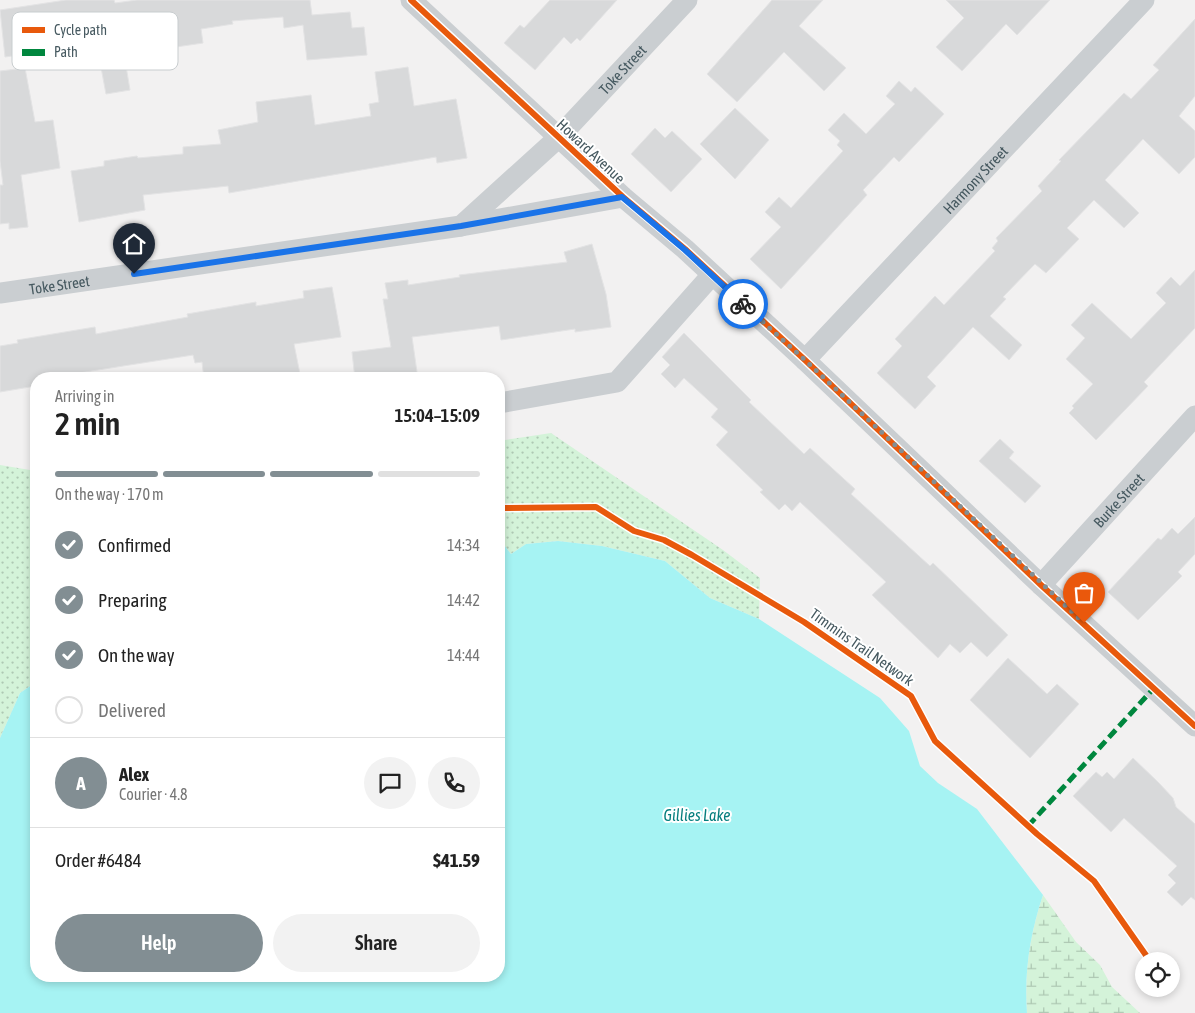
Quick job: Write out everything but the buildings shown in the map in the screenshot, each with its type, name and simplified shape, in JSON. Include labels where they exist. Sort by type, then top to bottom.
[{"type":"street","name":"Howard Avenue","points":[[411,0],[622,197],[685,250],[711,276],[805,360],[1041,584],[1195,726]]},
{"type":"street","name":"Toke Street","points":[[461,226],[558,138],[687,0]]},
{"type":"street","name":"Harmony Street","points":[[805,360],[1144,0]]},
{"type":"street","name":"Toke Street","points":[[0,293],[461,226],[622,197]]},
{"type":"street","points":[[505,402],[617,382],[711,276]]},
{"type":"street","name":"Burke Street","points":[[1041,584],[1195,416]]},
{"type":"green space","points":[[551,433],[723,550],[760,578],[759,619],[710,598],[665,561],[602,546],[558,541],[526,544],[511,554],[505,546],[505,440]]},
{"type":"green space","points":[[0,465],[30,470],[30,686],[20,693],[0,738]]},
{"type":"green space","points":[[1043,895],[1076,942],[1100,965],[1112,987],[1140,1013],[1027,1013],[1026,983],[1029,953]]},
{"type":"water","name":"Gillies Lake","points":[[558,541],[602,546],[665,561],[710,598],[759,619],[880,698],[909,731],[920,766],[938,783],[977,809],[1043,895],[1029,953],[1026,983],[1027,1013],[0,1013],[0,738],[20,693],[30,686],[30,982],[505,982],[505,546],[511,554],[526,544]]},
{"type":"marked path","points":[[1028,826],[1154,688]]},
{"type":"cycle path","points":[[411,0],[623,197],[685,249],[805,360],[1041,585],[1195,726]]},
{"type":"cycle path","name":"Timmins Trail Network","points":[[505,508],[596,507],[634,531],[664,540],[692,555],[804,622],[911,696],[935,741],[1037,834],[1094,881],[1144,952]]},
{"type":"way so far","points":[[743,304],[1084,623]]},
{"type":"route","points":[[134,274],[461,226],[622,197],[685,250],[743,304]]}]
